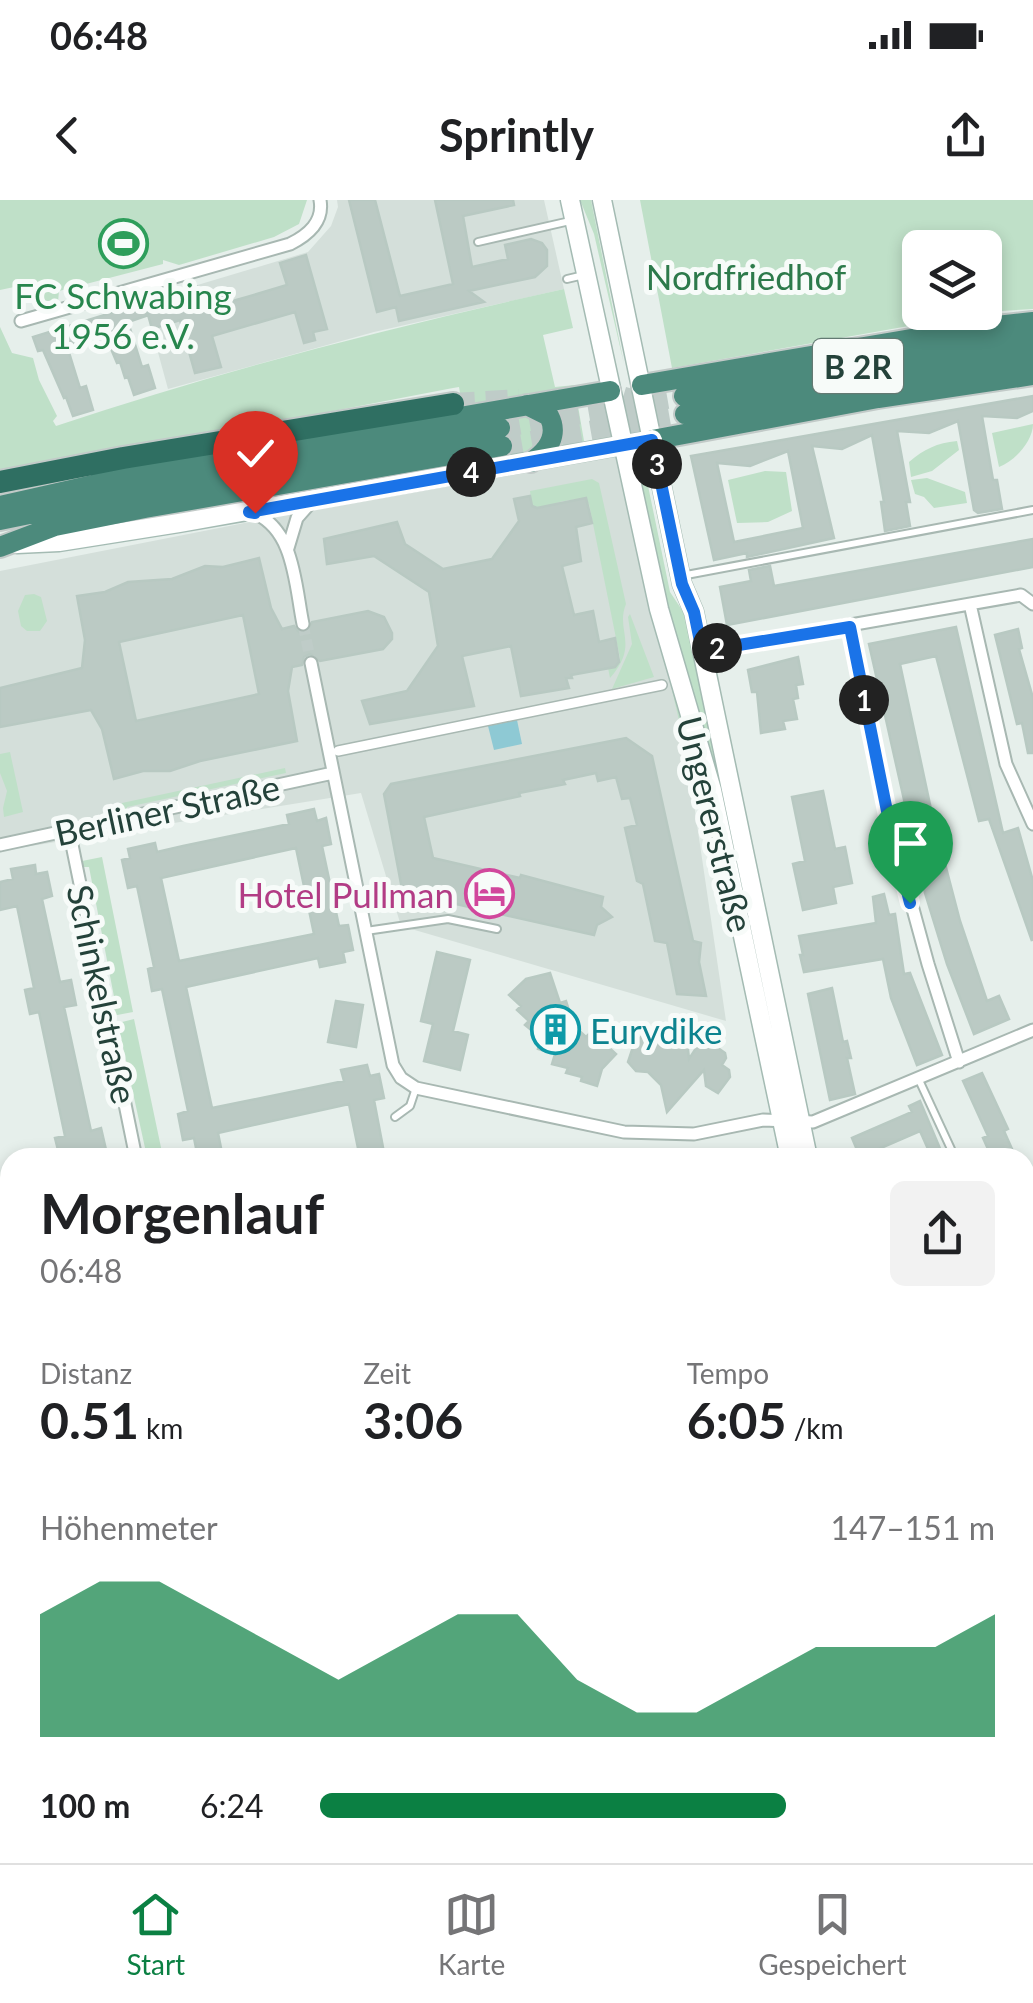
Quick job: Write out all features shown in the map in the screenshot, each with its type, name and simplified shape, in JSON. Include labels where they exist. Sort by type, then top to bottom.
[{"type":"highway","points":[[642,385],[970,329],[1033,322]]},
{"type":"highway","name":"B 2R","points":[[1033,341],[962,348],[685,405],[1033,360]]},
{"type":"highway","points":[[652,440],[878,398],[1033,376]]},
{"type":"highway","points":[[0,506],[113,477],[610,390]]},
{"type":"highway","points":[[0,482],[179,448],[453,404]]},
{"type":"highway","points":[[527,406],[546,413],[554,427],[549,446],[531,462]]},
{"type":"highway","points":[[0,520],[221,475],[501,438],[54,526],[5,546]]},
{"type":"highway","points":[[0,495],[90,476],[113,477]]},
{"type":"main road","name":"Ungererstraße","points":[[570,200],[663,628],[712,790],[791,1122],[803,1148]]},
{"type":"main road","name":"Ungererstraße","points":[[602,200],[680,576],[694,612],[702,651],[791,1122],[790,1148]]},
{"type":"main road","points":[[610,390],[642,385]]},
{"type":"main road","points":[[5,546],[59,542],[249,512],[652,440]]},
{"type":"street","points":[[21,320],[290,244],[316,224],[322,207],[320,200]]},
{"type":"street","points":[[288,552],[297,518],[313,500]]},
{"type":"street","points":[[249,512],[270,523],[288,552],[303,624]]},
{"type":"street","points":[[702,651],[1027,594],[1033,604]]},
{"type":"street","points":[[970,604],[1006,764],[1033,824]]},
{"type":"street","points":[[850,627],[889,821],[959,1062]]},
{"type":"street","points":[[311,663],[393,1065],[401,1078],[416,1088],[624,1132],[694,1134],[763,1120],[791,1122],[831,1116],[1033,1030]]},
{"type":"street","points":[[338,751],[662,685]]},
{"type":"street","name":"Berliner Straße","points":[[0,845],[333,773]]},
{"type":"street","name":"Schinkelstraße","points":[[69,830],[134,1148]]},
{"type":"lane","points":[[478,242],[574,220]]},
{"type":"lane","points":[[566,279],[586,274]]},
{"type":"lane","points":[[680,576],[1033,510]]},
{"type":"lane","points":[[364,931],[448,919],[498,929]]},
{"type":"lane","points":[[919,1080],[951,1148]]},
{"type":"lane","points":[[395,1116],[410,1106],[416,1088]]},
{"type":"shaded area","points":[[337,200],[544,200],[564,289],[374,332],[168,389],[144,301],[308,252],[331,226]]},
{"type":"shaded area","points":[[641,445],[726,1021],[401,926],[361,793],[0,851],[0,571]]},
{"type":"green space","name":"FC Schwabing 1956 e.V.","points":[[0,200],[307,200],[299,224],[274,237],[179,265],[163,260],[163,264],[59,291],[58,302],[39,308],[28,284],[0,290]]},
{"type":"green space","points":[[580,200],[591,200],[624,364],[594,234]]},
{"type":"green space","name":"Nordfriedhof","points":[[640,200],[1033,200],[1033,309],[1002,311],[1002,230],[902,230],[902,327],[672,368]]},
{"type":"green space","points":[[564,289],[573,328],[543,335],[555,387],[575,385],[575,389],[463,410],[459,387],[0,475],[0,327],[12,353],[33,358],[57,416],[53,421],[56,426],[308,351]]},
{"type":"green space","points":[[578,406],[584,441],[562,445],[564,431],[556,409]]},
{"type":"green space","points":[[528,415],[543,423],[545,434],[533,450],[507,455],[500,419]]},
{"type":"green space","points":[[1033,424],[1022,450],[999,467],[992,433]]},
{"type":"green space","points":[[957,441],[959,450],[932,471],[911,477],[909,462],[915,457],[937,445]]},
{"type":"green space","points":[[765,471],[786,472],[792,511],[768,522],[737,523],[728,480]]},
{"type":"green space","points":[[646,476],[670,592],[686,616],[785,1082],[781,1082],[671,627],[638,477]]},
{"type":"green space","points":[[927,478],[965,492],[967,503],[934,508],[915,494],[911,480]]},
{"type":"green space","points":[[592,479],[599,483],[626,604],[624,656],[610,678],[608,668],[620,658],[589,504],[584,499],[565,501],[539,515],[536,506],[532,506],[530,491]]},
{"type":"green space","points":[[25,595],[41,597],[47,621],[40,631],[27,631],[21,626],[18,611]]},
{"type":"green space","points":[[630,614],[654,677],[612,689],[632,644]]},
{"type":"green space","points":[[678,689],[709,811],[701,816],[672,690]]},
{"type":"green space","points":[[10,752],[23,812],[4,817],[7,791],[0,773],[0,754]]},
{"type":"green space","points":[[285,768],[286,773],[127,807],[127,811],[120,813],[122,803]]},
{"type":"green space","points":[[102,857],[133,1012],[112,1016],[111,1008],[116,1007],[89,867],[83,867],[82,861]]},
{"type":"green space","points":[[134,1019],[161,1148],[145,1148],[119,1029],[114,1024]]},
{"type":"water","points":[[517,720],[522,744],[494,750],[488,726]]},
{"type":"building","points":[[349,200],[375,200],[400,296],[453,284],[435,200],[513,200],[514,205],[463,216],[472,267],[508,259],[505,245],[531,239],[547,250],[547,266],[535,277],[469,291],[484,302],[399,321],[396,307],[377,312]]},
{"type":"building","points":[[306,255],[327,329],[313,332],[315,340],[304,343],[295,312],[212,336],[221,367],[195,373],[180,320],[152,329],[147,311],[175,302],[172,294],[197,287],[204,309],[247,297],[287,285],[280,263]]},
{"type":"building","points":[[143,303],[146,316],[128,322],[142,367],[148,365],[155,388],[134,395],[104,332],[67,346],[80,388],[86,386],[93,410],[73,416],[43,350],[38,351],[33,337]]},
{"type":"building","points":[[1033,396],[1033,411],[1017,418],[982,416],[1002,509],[978,513],[974,510],[958,421],[929,433],[897,431],[910,502],[906,502],[910,526],[885,531],[872,435],[842,449],[812,446],[834,538],[747,557],[747,553],[714,560],[691,456]],"holes":[[[788,451],[803,528],[734,542],[717,463],[750,466]]]},
{"type":"building","points":[[530,496],[532,506],[537,508],[586,498],[592,523],[576,527],[581,561],[562,566],[574,615],[593,611],[599,642],[615,638],[619,662],[615,667],[571,675],[572,678],[566,678],[569,688],[521,696],[511,646],[462,656],[474,706],[370,724],[362,701],[407,691],[438,646],[429,592],[374,556],[327,564],[324,539],[397,522],[405,544],[443,569],[492,559],[519,521],[514,499]]},
{"type":"building","points":[[1033,539],[1033,567],[727,625],[720,587],[751,581],[749,570],[770,566],[774,586]]},
{"type":"building","points":[[259,558],[271,608],[282,629],[294,626],[306,633],[312,622],[368,611],[384,617],[392,633],[383,649],[320,661],[310,654],[304,657],[302,665],[292,667],[288,691],[297,741],[170,771],[143,771],[114,779],[102,729],[91,710],[0,727],[0,688],[82,668],[85,640],[77,596],[105,592],[128,582],[172,579],[205,566],[223,567]],"holes":[[[243,615],[259,694],[136,721],[119,642]]]},
{"type":"building","points":[[956,627],[1003,833],[1018,828],[1033,881],[1032,941],[989,819],[979,821],[936,656],[900,664],[960,921],[987,1001],[999,996],[1009,1019],[974,1034],[925,893],[869,644]]},
{"type":"building","points":[[1018,629],[1022,648],[1019,649],[1033,698],[1033,753],[1028,753],[1022,723],[1017,724],[995,635]]},
{"type":"building","points":[[798,657],[803,684],[796,685],[798,698],[793,699],[797,719],[783,721],[785,729],[761,733],[757,692],[752,692],[748,670]]},
{"type":"building","points":[[626,738],[652,756],[693,941],[701,943],[699,962],[706,996],[677,994],[667,943],[655,941],[643,884],[637,881],[625,828],[637,825],[630,798],[622,799],[616,777],[598,781],[596,773],[519,793],[520,796],[424,817],[433,858],[520,878],[521,875],[603,897],[601,907],[612,917],[597,925],[594,935],[425,897],[424,906],[406,910],[384,794],[391,784]]},
{"type":"building","points":[[823,791],[835,849],[845,847],[852,883],[833,887],[836,903],[803,910],[793,864],[805,861],[792,797]]},
{"type":"building","points":[[314,809],[317,821],[326,818],[331,844],[322,846],[339,926],[348,925],[353,950],[343,952],[345,962],[320,967],[318,958],[186,987],[212,1108],[344,1081],[341,1070],[367,1065],[370,1076],[379,1074],[384,1098],[374,1100],[383,1148],[358,1148],[349,1104],[218,1133],[221,1148],[196,1148],[194,1138],[183,1140],[178,1114],[188,1111],[162,989],[152,991],[148,969],[154,967],[137,886],[128,888],[122,860],[130,858],[128,849],[155,843],[157,852],[289,824],[287,815]],"holes":[[[296,848],[314,934],[179,961],[161,878]]]},
{"type":"building","points":[[35,865],[36,874],[47,872],[52,896],[42,899],[60,982],[71,980],[76,1005],[64,1007],[91,1131],[101,1128],[106,1148],[58,1148],[55,1138],[65,1136],[39,1012],[30,1014],[25,990],[34,988],[17,906],[0,910],[0,882],[13,879],[11,869]]},
{"type":"building","points":[[884,894],[889,915],[895,914],[904,974],[910,973],[942,1055],[917,1065],[891,998],[883,959],[804,972],[800,955],[799,936],[876,923],[873,897]]},
{"type":"building","points":[[437,952],[470,960],[453,1031],[468,1035],[460,1070],[424,1061],[433,1024],[421,1021]]},
{"type":"building","name":"Eurydike","points":[[550,973],[560,1003],[566,1001],[574,1026],[616,1054],[602,1069],[597,1086],[566,1073],[568,1068],[552,1064],[555,1054],[538,1049],[541,1038],[525,1025],[529,1021],[517,1010],[521,1006],[509,995],[526,979]]},
{"type":"building","points":[[832,988],[843,1042],[847,1041],[851,1058],[847,1058],[855,1094],[830,1100],[808,994]]},
{"type":"building","points":[[336,1001],[363,1005],[356,1047],[328,1042]]},
{"type":"building","points":[[677,1020],[685,1022],[689,1059],[710,1027],[721,1034],[723,1040],[718,1048],[725,1053],[722,1065],[729,1070],[730,1077],[718,1093],[706,1086],[704,1070],[667,1112],[661,1085],[648,1072],[636,1071],[628,1062],[634,1044],[651,1027]]},
{"type":"building","points":[[982,1073],[1008,1129],[1004,1131],[1012,1148],[988,1148],[983,1138],[988,1136],[963,1081]]},
{"type":"building","points":[[920,1101],[940,1148],[928,1148],[920,1131],[881,1148],[856,1148],[852,1138],[912,1112],[909,1106]]},
{"type":"tunnel","points":[[500,428],[684,396]]},
{"type":"tunnel","points":[[590,398],[621,397],[641,403]]},
{"type":"tunnel","points":[[453,404],[519,400]]},
{"type":"tunnel","points":[[502,446],[685,414]]},
{"type":"tunnel","points":[[303,624],[311,663]]},
{"type":"place","name":"FC Schwabing 1956 e.V.","points":[[123,243]]},
{"type":"place","name":"Hotel Pullman","points":[[489,894]]},
{"type":"place","name":"Eurydike","points":[[555,1030]]},
{"type":"route","points":[[255,513],[249,512],[652,440],[682,584],[694,612],[702,651],[850,627],[889,821],[910,903]]}]
